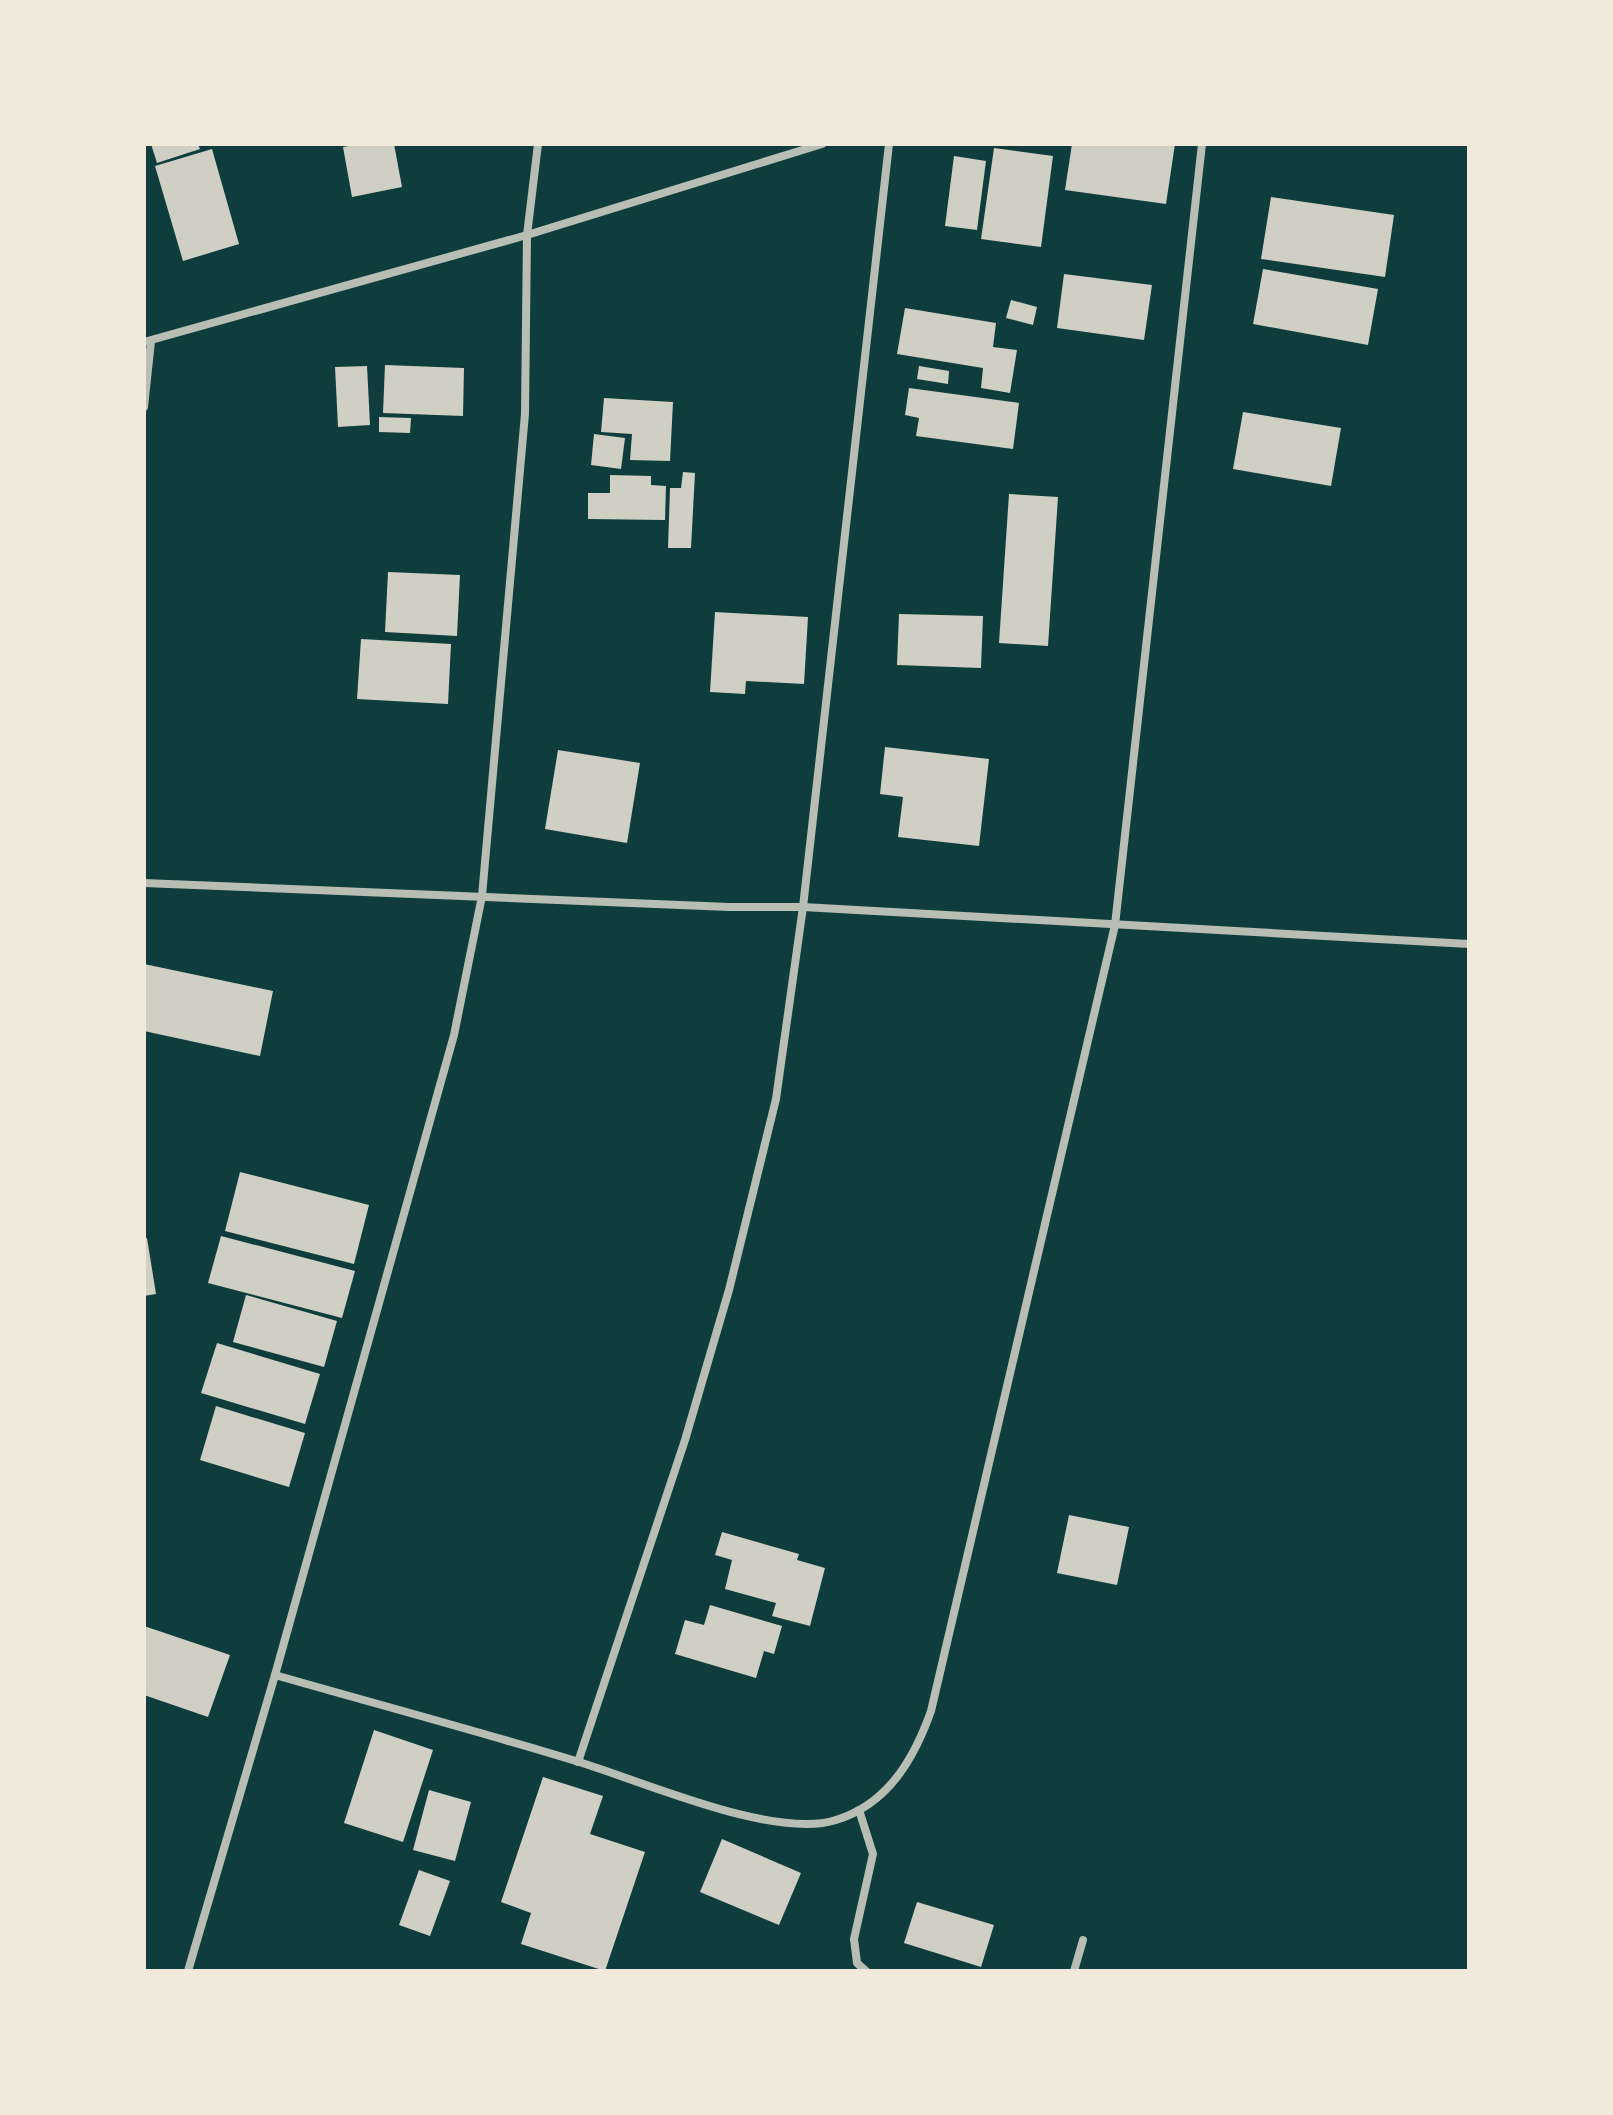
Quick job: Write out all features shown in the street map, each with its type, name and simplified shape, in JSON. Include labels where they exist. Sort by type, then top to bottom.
[{"type":"street","points":[[188,1971],[275,1675],[454,1035],[482,896],[525,414],[527,235],[538,144]]},
{"type":"street","points":[[144,407],[148,342],[527,235],[822,144]]},
{"type":"street","points":[[578,1762],[685,1440],[729,1290],[776,1099],[803,907],[889,144]]},
{"type":"street","points":[[275,1675],[787,1825],[836,1820],[859,1810],[882,1794],[901,1775],[920,1742],[931,1711],[1115,925],[1202,144]]},
{"type":"street","points":[[144,883],[729,907],[803,907],[1469,944]]},
{"type":"street","points":[[859,1810],[873,1854],[854,1939],[857,1963],[866,1971]]},
{"type":"street","points":[[1074,1971],[1083,1940]]},
{"type":"building","points":[[151,144],[198,144],[200,149],[157,163]]},
{"type":"building","points":[[394,144],[402,187],[352,197],[343,147]]},
{"type":"building","points":[[1072,144],[1175,144],[1166,204],[1065,190]]},
{"type":"building","points":[[994,148],[1053,156],[1041,247],[981,239]]},
{"type":"building","points":[[212,149],[239,244],[183,261],[155,166]]},
{"type":"building","points":[[954,156],[986,161],[977,230],[945,226]]},
{"type":"building","points":[[1271,197],[1394,215],[1385,277],[1261,259]]},
{"type":"building","points":[[1263,269],[1378,289],[1368,345],[1253,324]]},
{"type":"building","points":[[1064,274],[1152,285],[1144,340],[1057,328]]},
{"type":"building","points":[[1011,300],[1037,307],[1033,325],[1006,318]]},
{"type":"building","points":[[905,308],[996,323],[993,347],[1017,350],[1010,393],[981,388],[983,368],[897,354]]},
{"type":"building","points":[[385,365],[464,368],[463,416],[383,413]]},
{"type":"building","points":[[367,366],[370,425],[338,427],[335,367]]},
{"type":"building","points":[[919,366],[949,371],[948,384],[917,379]]},
{"type":"building","points":[[909,388],[1019,403],[1013,449],[916,436],[919,418],[905,415]]},
{"type":"building","points":[[604,398],[673,402],[670,461],[630,460],[632,434],[601,432]]},
{"type":"building","points":[[1243,412],[1341,428],[1331,486],[1233,469]]},
{"type":"building","points":[[379,417],[411,418],[410,433],[379,432]]},
{"type":"building","points":[[594,434],[625,438],[621,469],[591,465]]},
{"type":"building","points":[[683,472],[695,473],[691,548],[668,548],[670,488],[681,488]]},
{"type":"building","points":[[610,475],[651,476],[651,485],[666,486],[665,520],[588,519],[588,493],[610,493]]},
{"type":"building","points":[[1009,494],[1058,497],[1048,646],[999,643]]},
{"type":"building","points":[[388,572],[460,575],[457,636],[385,632]]},
{"type":"building","points":[[715,612],[808,617],[804,684],[746,681],[745,694],[710,692]]},
{"type":"building","points":[[899,614],[983,616],[981,668],[897,665]]},
{"type":"building","points":[[361,639],[451,644],[448,704],[357,699]]},
{"type":"building","points":[[885,747],[989,759],[979,846],[898,837],[903,797],[880,794]]},
{"type":"building","points":[[558,750],[640,763],[627,843],[545,829]]},
{"type":"building","points":[[144,964],[273,991],[260,1056],[144,1031]]},
{"type":"building","points":[[240,1172],[369,1205],[354,1264],[225,1231]]},
{"type":"building","points":[[221,1236],[355,1271],[342,1318],[208,1283]]},
{"type":"building","points":[[147,1238],[156,1294],[144,1296],[144,1239]]},
{"type":"building","points":[[246,1295],[337,1321],[324,1367],[233,1342]]},
{"type":"building","points":[[217,1343],[320,1374],[305,1424],[201,1393]]},
{"type":"building","points":[[216,1406],[305,1433],[289,1487],[200,1460]]},
{"type":"building","points":[[1069,1515],[1129,1527],[1117,1585],[1057,1573]]},
{"type":"building","points":[[722,1532],[799,1554],[797,1560],[825,1568],[810,1626],[772,1616],[776,1603],[725,1589],[732,1560],[715,1555]]},
{"type":"building","points":[[710,1605],[782,1626],[774,1654],[764,1651],[756,1678],[675,1654],[685,1620],[704,1625]]},
{"type":"building","points":[[144,1626],[230,1655],[208,1717],[144,1695]]},
{"type":"building","points":[[374,1730],[433,1750],[403,1842],[344,1823]]},
{"type":"building","points":[[543,1777],[603,1796],[590,1834],[645,1852],[605,1971],[521,1944],[531,1913],[501,1902]]},
{"type":"building","points":[[429,1790],[471,1802],[455,1861],[413,1850]]},
{"type":"building","points":[[722,1839],[801,1873],[779,1925],[700,1892]]},
{"type":"building","points":[[419,1870],[450,1881],[430,1936],[399,1925]]},
{"type":"building","points":[[917,1902],[994,1925],[981,1967],[904,1943]]}]
